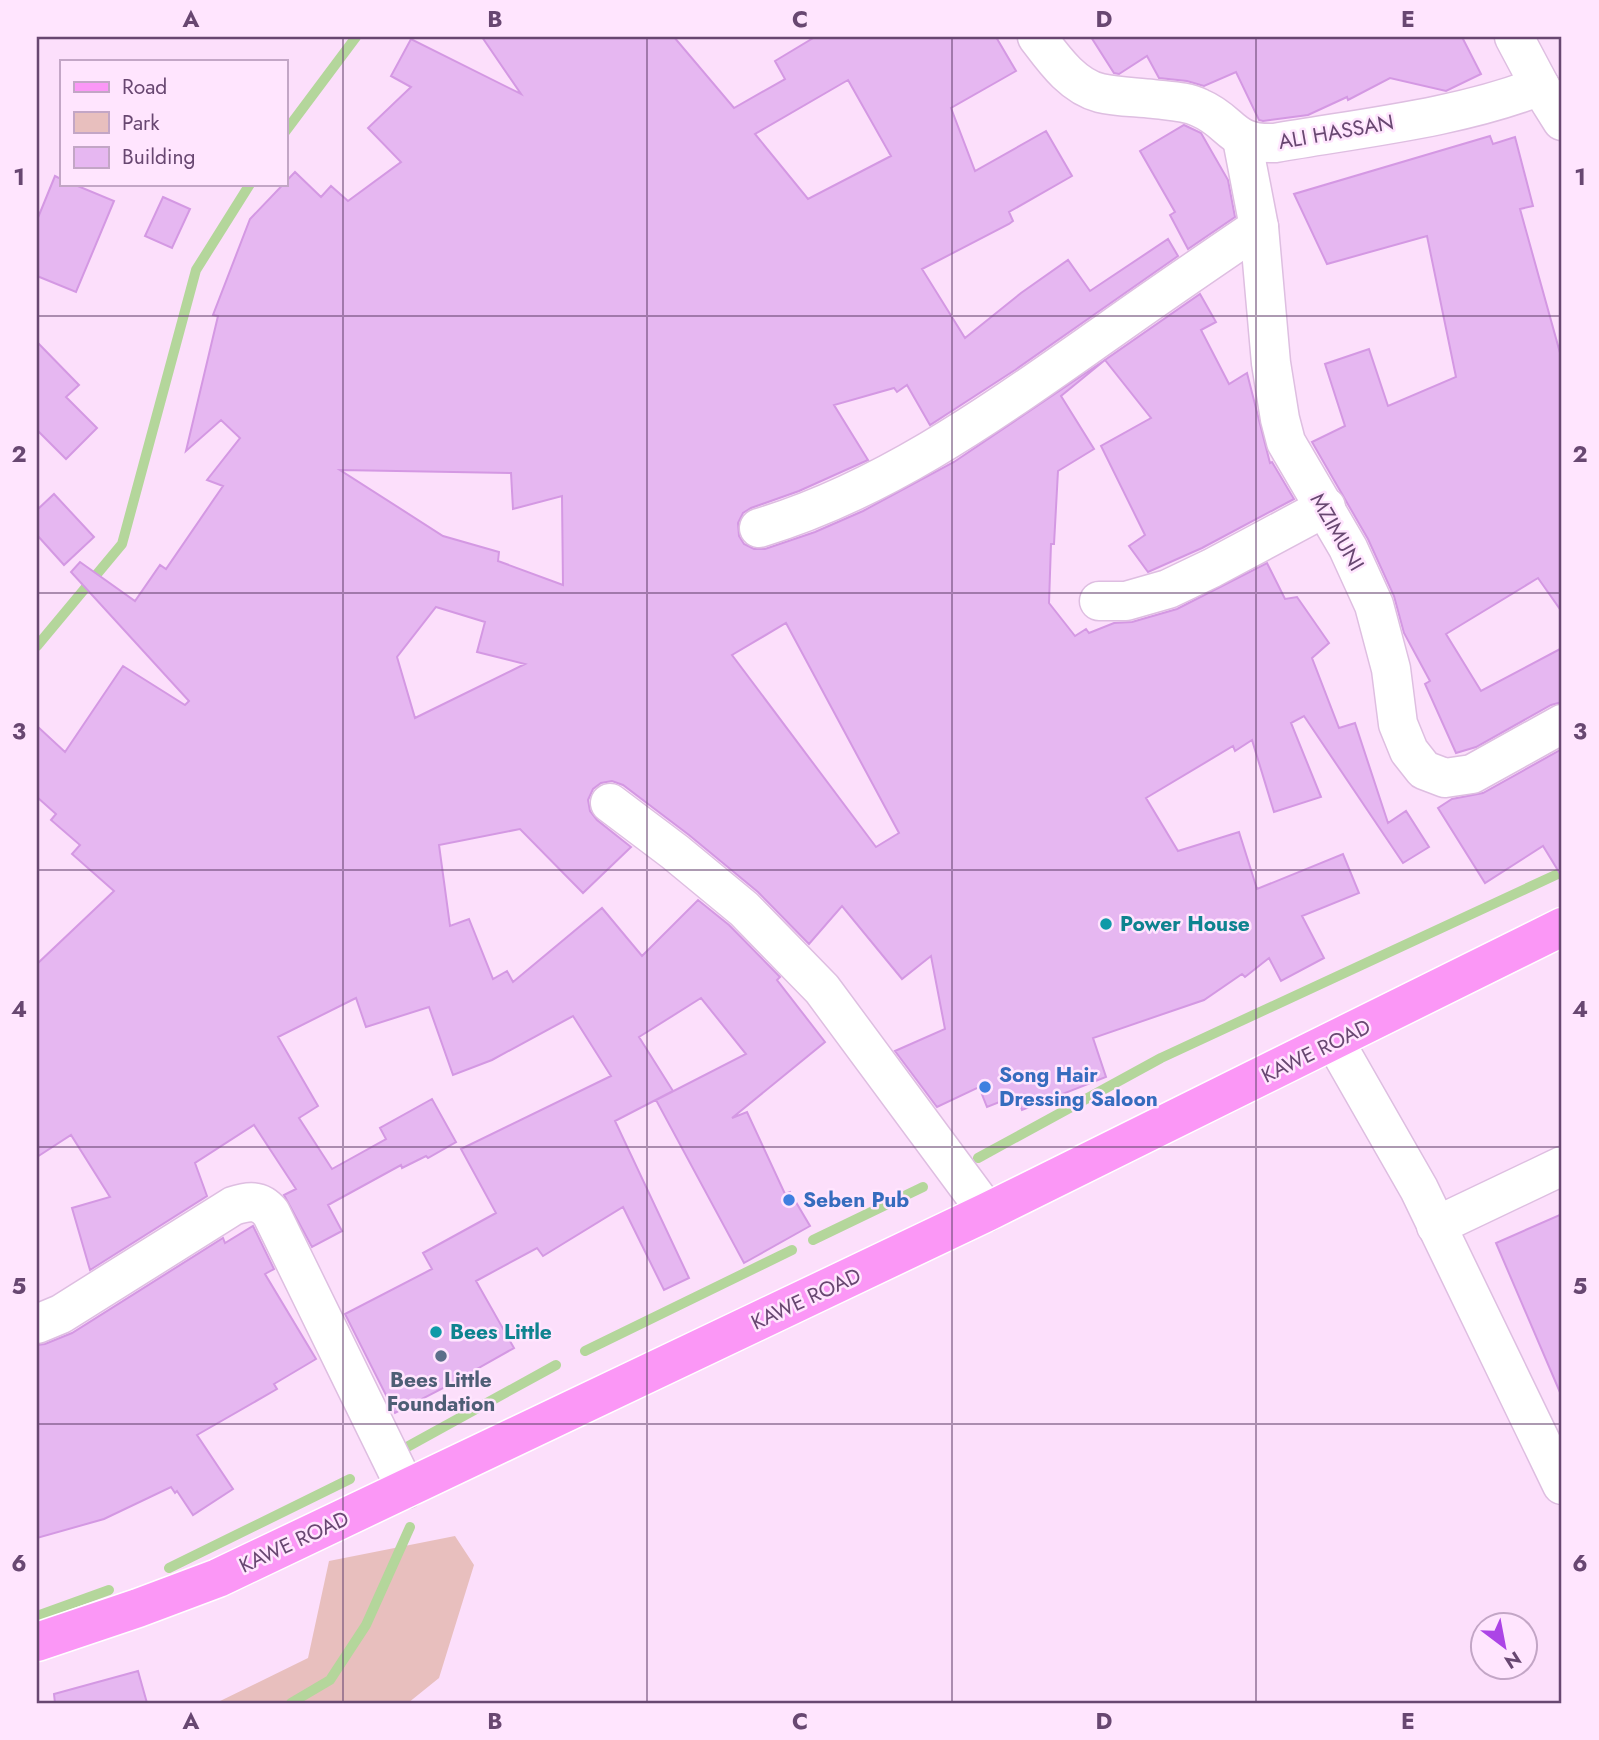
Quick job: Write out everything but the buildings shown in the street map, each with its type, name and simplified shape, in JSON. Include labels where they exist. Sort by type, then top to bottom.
[{"type":"main road","name":"KAWE ROAD","points":[[37,1642],[218,1578],[987,1212],[1335,1042],[1562,927]]},
{"type":"street","points":[[1037,37],[1072,79],[1098,93],[1185,103],[1202,108],[1242,139]]},
{"type":"street","points":[[1514,37],[1562,121]]},
{"type":"street","name":"ALI HASSAN","points":[[1242,139],[1258,144],[1275,143],[1343,131],[1504,100],[1540,86]]},
{"type":"street","name":"MZIMUNI","points":[[1242,139],[1259,227],[1271,363],[1286,442],[1326,507],[1362,574],[1374,605],[1391,669],[1398,723],[1409,751],[1424,770],[1445,778],[1472,774],[1562,724]]},
{"type":"street","points":[[759,528],[802,515],[853,491],[967,428],[1259,227]]},
{"type":"street","points":[[1099,601],[1126,601],[1168,589],[1326,507]]},
{"type":"street","points":[[610,803],[744,909],[822,989],[987,1212]]},
{"type":"street","points":[[1335,1042],[1419,1189],[1436,1226],[1549,1421],[1562,1485]]},
{"type":"street","points":[[1436,1226],[1562,1166]]},
{"type":"street","points":[[37,1324],[61,1314],[233,1206],[245,1202],[259,1202],[265,1206],[275,1222],[406,1489]]},
{"type":"green space","points":[[455,1536],[474,1565],[439,1678],[408,1703],[216,1703],[308,1658],[329,1561]]},
{"type":"waterway","points":[[287,129],[356,37]]},
{"type":"waterway","points":[[37,646],[122,544],[196,270],[249,186]]},
{"type":"waterway","points":[[978,1158],[1161,1058],[1562,872]]},
{"type":"waterway","points":[[813,1240],[923,1187]]},
{"type":"waterway","points":[[585,1351],[792,1250]]},
{"type":"waterway","points":[[407,1447],[556,1365]]},
{"type":"waterway","points":[[169,1568],[350,1479]]},
{"type":"waterway","points":[[291,1703],[330,1680],[366,1625],[410,1527]]},
{"type":"waterway","points":[[37,1616],[109,1590]]},
{"type":"place","name":"Power House","points":[[1106,924]]},
{"type":"place","name":"Song Hair Dressing Saloon","points":[[985,1087]]},
{"type":"place","name":"Seben Pub","points":[[789,1200]]},
{"type":"place","name":"Bees Little","points":[[436,1332]]},
{"type":"place","name":"Bees Little Foundation","points":[[441,1356]]}]
